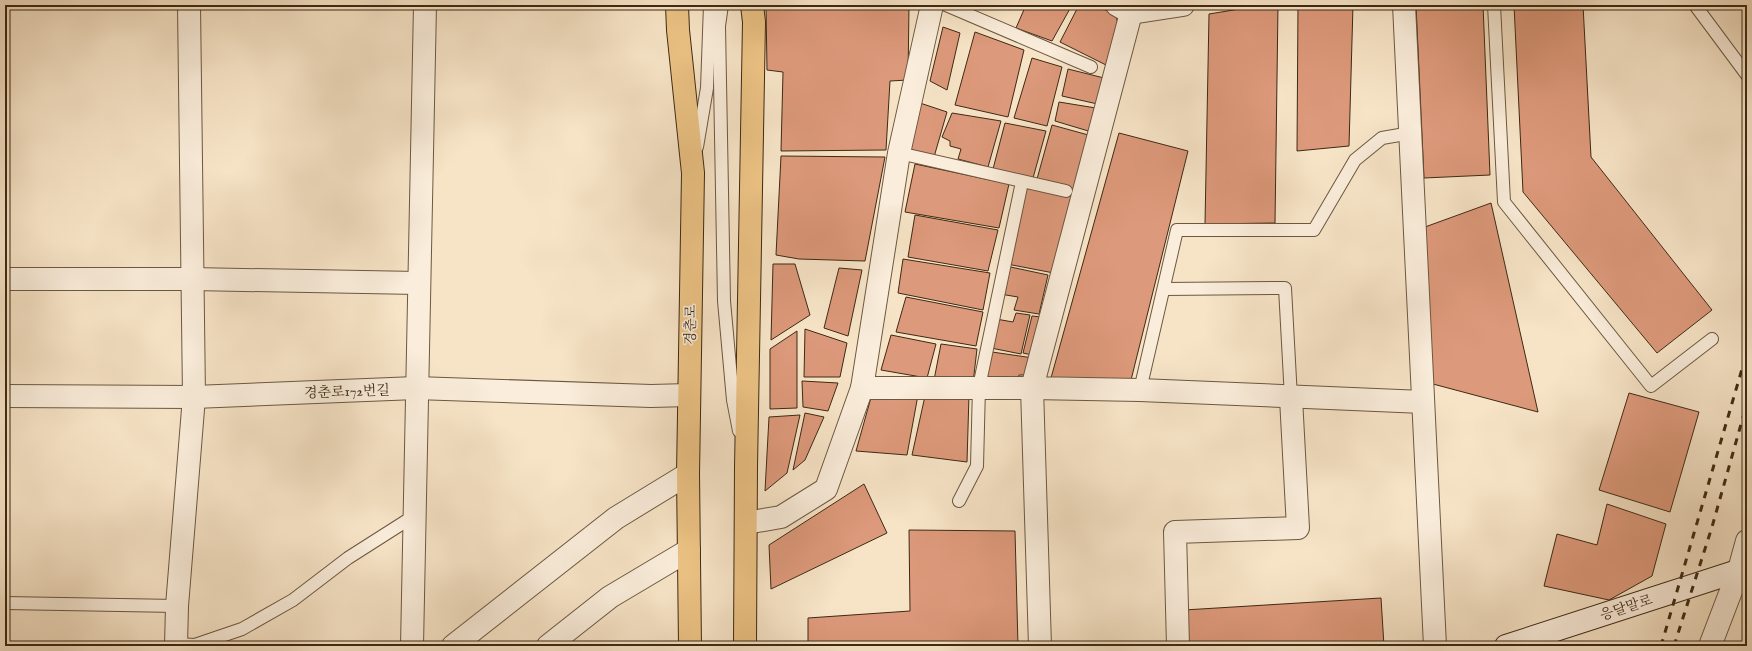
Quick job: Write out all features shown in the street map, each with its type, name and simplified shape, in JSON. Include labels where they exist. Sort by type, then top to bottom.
[{"type":"main road","name":"경춘로","points":[[677,5],[678,30],[693,173],[688,474],[690,646]]},
{"type":"main road","points":[[745,646],[746,467],[754,22],[752,5]]},
{"type":"street","points":[[176,645],[177,606],[194,397],[189,5]]},
{"type":"street","points":[[412,646],[418,283],[425,5]]},
{"type":"street","points":[[746,523],[781,517],[826,489],[862,388],[899,153],[932,5]]},
{"type":"street","points":[[1040,646],[1032,388],[1124,9],[1183,5]]},
{"type":"street","points":[[1404,5],[1435,646]]},
{"type":"street","points":[[5,279],[192,279],[418,283]]},
{"type":"street","points":[[862,388],[979,387],[1140,390],[1291,398],[1423,402]]},
{"type":"street","name":"경춘로172번길","points":[[5,396],[194,397],[416,388],[652,396],[689,395]]},
{"type":"street","points":[[1178,646],[1175,532],[1298,528],[1291,398]]},
{"type":"street","points":[[453,646],[616,518],[688,474]]},
{"type":"street","points":[[1710,646],[1743,569],[1747,541]]},
{"type":"street","points":[[548,646],[610,597],[689,550]]},
{"type":"street","name":"응달말로","points":[[1506,646],[1743,569]]},
{"type":"lane","points":[[693,173],[707,88],[710,5]]},
{"type":"lane","points":[[722,5],[719,26],[724,301],[733,400],[746,467]]},
{"type":"lane","points":[[946,5],[1090,67]]},
{"type":"lane","points":[[1494,5],[1504,202],[1651,386],[1712,339]]},
{"type":"lane","points":[[1695,5],[1747,75]]},
{"type":"lane","points":[[1140,390],[1178,230],[1314,230],[1355,160],[1382,138],[1411,133]]},
{"type":"lane","points":[[899,153],[1066,191]]},
{"type":"lane","points":[[959,501],[977,466],[979,387],[1022,182]]},
{"type":"lane","points":[[1164,289],[1285,288],[1291,398]]},
{"type":"lane","points":[[176,645],[196,645],[242,630],[293,600],[348,558],[414,516]]},
{"type":"lane","points":[[5,603],[177,606]]},
{"type":"building","points":[[766,5],[909,5],[908,80],[890,81],[886,150],[781,151],[783,72],[767,70]]},
{"type":"building","points":[[1026,5],[1072,5],[1052,41],[1016,28]]},
{"type":"building","points":[[1079,5],[1097,5],[1116,16],[1121,35],[1110,67],[1060,42]]},
{"type":"building","points":[[1264,5],[1278,5],[1275,223],[1205,224],[1209,14]]},
{"type":"building","points":[[1298,5],[1353,5],[1349,146],[1297,151]]},
{"type":"building","points":[[1416,5],[1483,5],[1490,175],[1424,178]]},
{"type":"building","points":[[1514,5],[1583,5],[1591,157],[1712,310],[1657,353],[1523,192]]},
{"type":"building","points":[[943,27],[960,33],[947,90],[930,81]]},
{"type":"building","points":[[975,32],[1024,50],[1008,117],[955,105]]},
{"type":"building","points":[[1032,58],[1062,67],[1047,126],[1014,118]]},
{"type":"building","points":[[1068,69],[1108,79],[1102,105],[1062,96]]},
{"type":"building","points":[[917,102],[947,112],[934,157],[905,149]]},
{"type":"building","points":[[1059,102],[1102,109],[1095,133],[1055,121]]},
{"type":"building","points":[[952,113],[1001,121],[988,167],[958,159],[961,149],[950,146],[950,141],[942,137]]},
{"type":"building","points":[[1005,123],[1046,131],[1033,178],[993,169]]},
{"type":"building","points":[[1052,125],[1092,136],[1078,190],[1037,179]]},
{"type":"building","points":[[1119,133],[1188,151],[1131,380],[1051,378]]},
{"type":"building","points":[[781,156],[885,157],[865,261],[799,259],[776,255]]},
{"type":"building","points":[[915,164],[1009,184],[999,228],[905,212]]},
{"type":"building","points":[[1024,185],[1079,197],[1059,274],[1007,264]]},
{"type":"building","points":[[1491,203],[1538,412],[1433,384],[1425,227]]},
{"type":"building","points":[[915,215],[998,230],[988,271],[908,257]]},
{"type":"building","points":[[903,259],[990,273],[983,310],[898,293]]},
{"type":"building","points":[[773,264],[795,264],[810,315],[771,340]]},
{"type":"building","points":[[1006,266],[1048,275],[1039,314],[1014,310],[1018,297],[1000,294]]},
{"type":"building","points":[[839,268],[862,270],[848,336],[824,328]]},
{"type":"building","points":[[906,297],[983,312],[976,346],[896,332]]},
{"type":"building","points":[[1016,313],[1030,315],[1021,354],[991,348],[996,319],[1013,322]]},
{"type":"building","points":[[1032,316],[1041,317],[1037,356],[1023,353]]},
{"type":"building","points":[[805,329],[847,343],[840,377],[804,377]]},
{"type":"building","points":[[797,331],[797,408],[770,409],[770,349]]},
{"type":"building","points":[[891,335],[936,344],[927,378],[881,370]]},
{"type":"building","points":[[941,344],[977,349],[973,383],[934,380]]},
{"type":"building","points":[[992,352],[1033,358],[1030,375],[1019,375],[1017,384],[985,381]]},
{"type":"building","points":[[802,381],[838,383],[828,411],[803,407]]},
{"type":"building","points":[[1629,393],[1699,412],[1670,512],[1599,490]]},
{"type":"building","points":[[872,394],[918,395],[907,455],[856,451]]},
{"type":"building","points":[[969,395],[967,462],[912,455],[925,396]]},
{"type":"building","points":[[805,413],[824,417],[805,460],[793,470]]},
{"type":"building","points":[[800,415],[787,473],[765,491],[769,417]]},
{"type":"building","points":[[864,484],[887,533],[771,589],[769,545]]},
{"type":"building","points":[[1607,504],[1666,524],[1652,576],[1609,600],[1544,586],[1557,534],[1597,545]]},
{"type":"building","points":[[909,530],[1015,531],[1018,646],[808,646],[808,618],[910,611]]},
{"type":"building","points":[[1381,598],[1384,646],[1185,646],[1184,610]]},
{"type":"railway","points":[[1661,646],[1747,352]]},
{"type":"railway","points":[[1674,646],[1712,527],[1747,403]]}]
